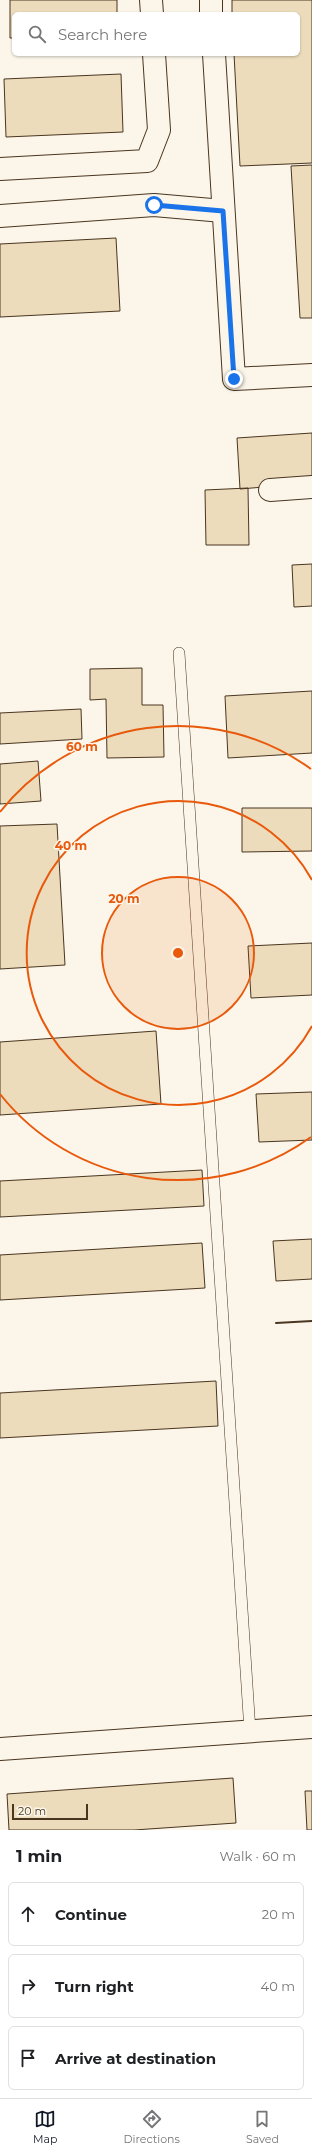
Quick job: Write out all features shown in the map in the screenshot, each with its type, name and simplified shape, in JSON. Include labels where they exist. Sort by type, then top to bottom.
[{"type":"street","points":[[151,0],[152,12]]},
{"type":"street","points":[[210,0],[211,12]]},
{"type":"street","points":[[0,168],[147,161],[159,130],[154,56]]},
{"type":"street","points":[[214,56],[234,379],[312,375]]},
{"type":"street","points":[[0,216],[154,205],[223,211]]},
{"type":"street","points":[[270,490],[312,487]]},
{"type":"street","points":[[0,1750],[312,1727]]},
{"type":"lane","points":[[179,653],[250,1731]]},
{"type":"building","points":[[10,0],[117,0],[117,12],[12,12],[12,38],[10,38]]},
{"type":"building","points":[[232,0],[312,0],[312,163],[240,166],[234,56],[300,56],[300,12],[232,12]]},
{"type":"building","points":[[121,74],[123,132],[6,137],[4,79]]},
{"type":"building","points":[[312,165],[312,318],[300,318],[291,166]]},
{"type":"building","points":[[116,238],[120,311],[0,317],[0,244]]},
{"type":"building","points":[[312,433],[312,483],[240,489],[237,438]]},
{"type":"building","points":[[248,488],[249,545],[206,545],[205,490]]},
{"type":"building","points":[[312,564],[312,606],[294,607],[292,565]]},
{"type":"building","points":[[142,668],[142,705],[163,705],[164,757],[107,758],[106,699],[90,700],[90,669]]},
{"type":"building","points":[[312,691],[312,753],[228,758],[225,696]]},
{"type":"building","points":[[81,709],[82,739],[0,744],[0,713]]},
{"type":"building","points":[[38,761],[41,801],[0,804],[0,764]]},
{"type":"building","points":[[242,808],[312,808],[312,851],[242,852]]},
{"type":"building","points":[[57,824],[65,965],[0,969],[0,826]]},
{"type":"building","points":[[312,943],[312,995],[251,998],[248,946]]},
{"type":"building","points":[[156,1031],[161,1104],[0,1115],[0,1042]]},
{"type":"building","points":[[312,1092],[312,1140],[259,1142],[256,1094]]},
{"type":"building","points":[[202,1170],[204,1206],[0,1217],[0,1181]]},
{"type":"building","points":[[312,1239],[312,1279],[276,1281],[273,1241]]},
{"type":"building","points":[[202,1243],[205,1288],[0,1300],[0,1255]]},
{"type":"building","points":[[216,1381],[218,1426],[0,1438],[0,1393]]},
{"type":"building","points":[[233,1778],[236,1823],[134,1830],[9,1830],[7,1794]]},
{"type":"building","points":[[305,1791],[312,1791],[312,1830],[307,1830]]},
{"type":"wall","points":[[276,1323],[312,1321]]},
{"type":"route","points":[[154,205],[223,211],[234,379]]}]
